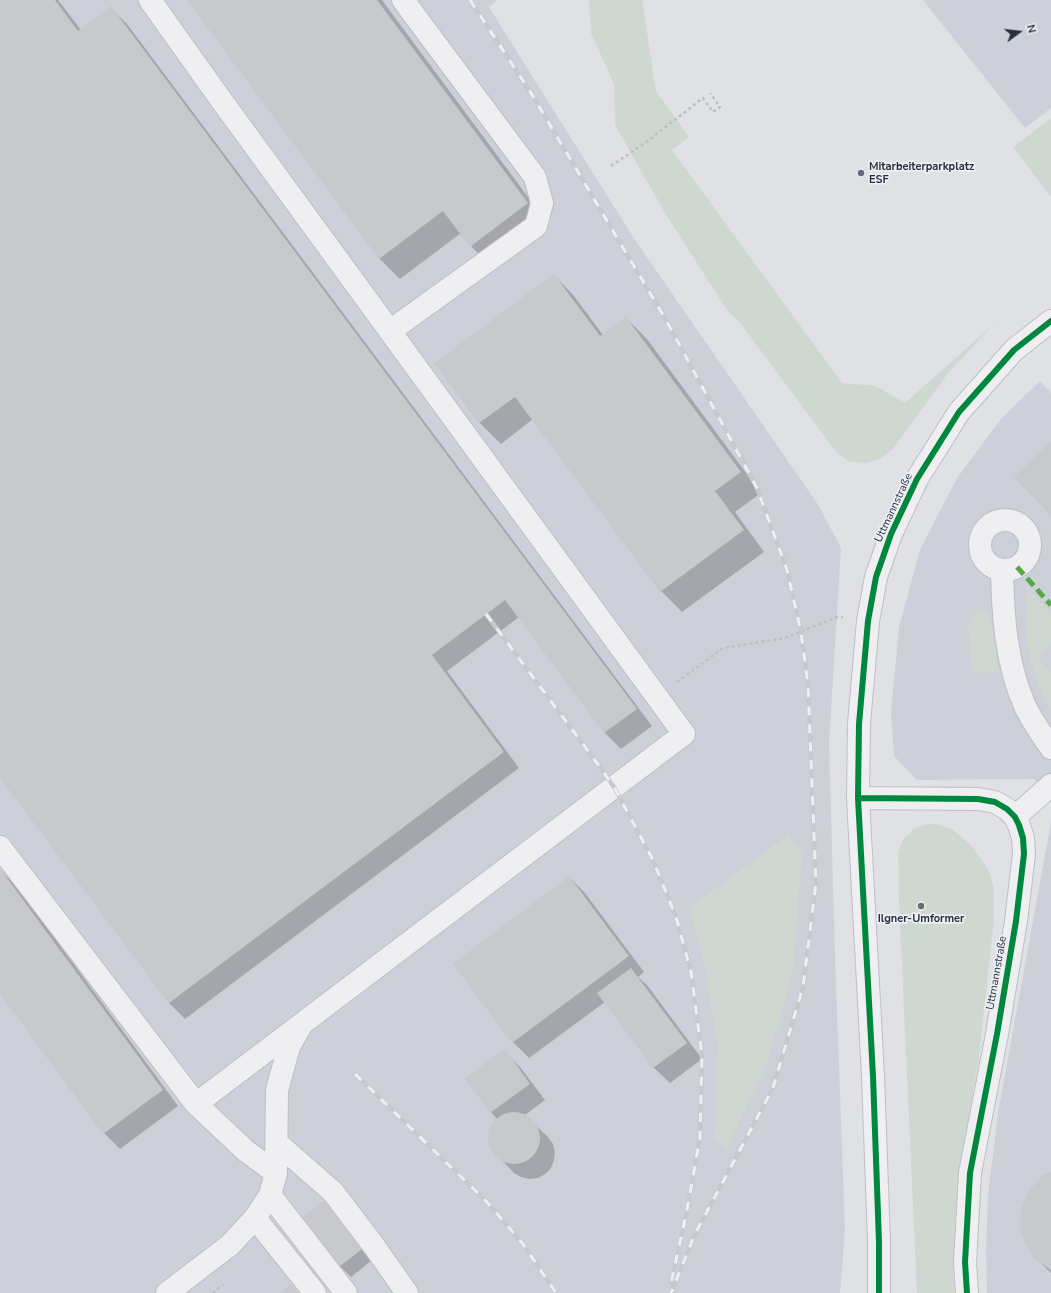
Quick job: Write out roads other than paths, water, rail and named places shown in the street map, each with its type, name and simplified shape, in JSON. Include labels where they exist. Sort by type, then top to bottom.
[{"type":"street","points":[[150,0],[219,98],[684,734],[196,1104]]},
{"type":"street","points":[[390,331],[536,226],[542,202],[535,177],[403,0]]},
{"type":"street","name":"Uttmannstraße","points":[[879,1293],[879,1242],[873,1076],[858,798],[859,724],[868,621],[876,577],[891,534],[917,479],[959,412],[1014,350],[1051,321]]},
{"type":"street","points":[[1002,570],[1007,642],[1012,666],[1026,707],[1051,748]]},
{"type":"street","points":[[1014,817],[1051,785]]},
{"type":"street","name":"Uttmannstraße","points":[[858,798],[978,799],[994,802],[1007,809],[1014,817],[1019,825],[1023,838],[1024,854],[1016,921],[970,1173],[965,1262],[967,1293]]},
{"type":"street","points":[[0,847],[196,1104],[246,1151],[276,1173]]},
{"type":"street","points":[[167,1293],[230,1245],[255,1218],[270,1195],[276,1173],[277,1090],[289,1047],[303,1023]]},
{"type":"street","points":[[276,1142],[333,1192],[407,1293]]},
{"type":"street","points":[[270,1195],[346,1293]]},
{"type":"street","points":[[255,1218],[315,1293]]},
{"type":"railway","points":[[470,0],[531,93],[666,320],[757,488],[787,570],[801,632],[808,685],[816,883],[803,987],[773,1088],[695,1234],[671,1293]]},
{"type":"railway","points":[[486,614],[614,787],[653,860],[676,917],[691,972],[702,1055],[700,1138],[686,1215],[671,1283]]},
{"type":"railway","points":[[355,1074],[486,1201],[523,1244],[556,1293]]},
{"type":"place","name":"Mitarbeiterparkplatz ESF","points":[[861,173]]},
{"type":"place","name":"Ilgner-Umformer","points":[[921,906]]}]
